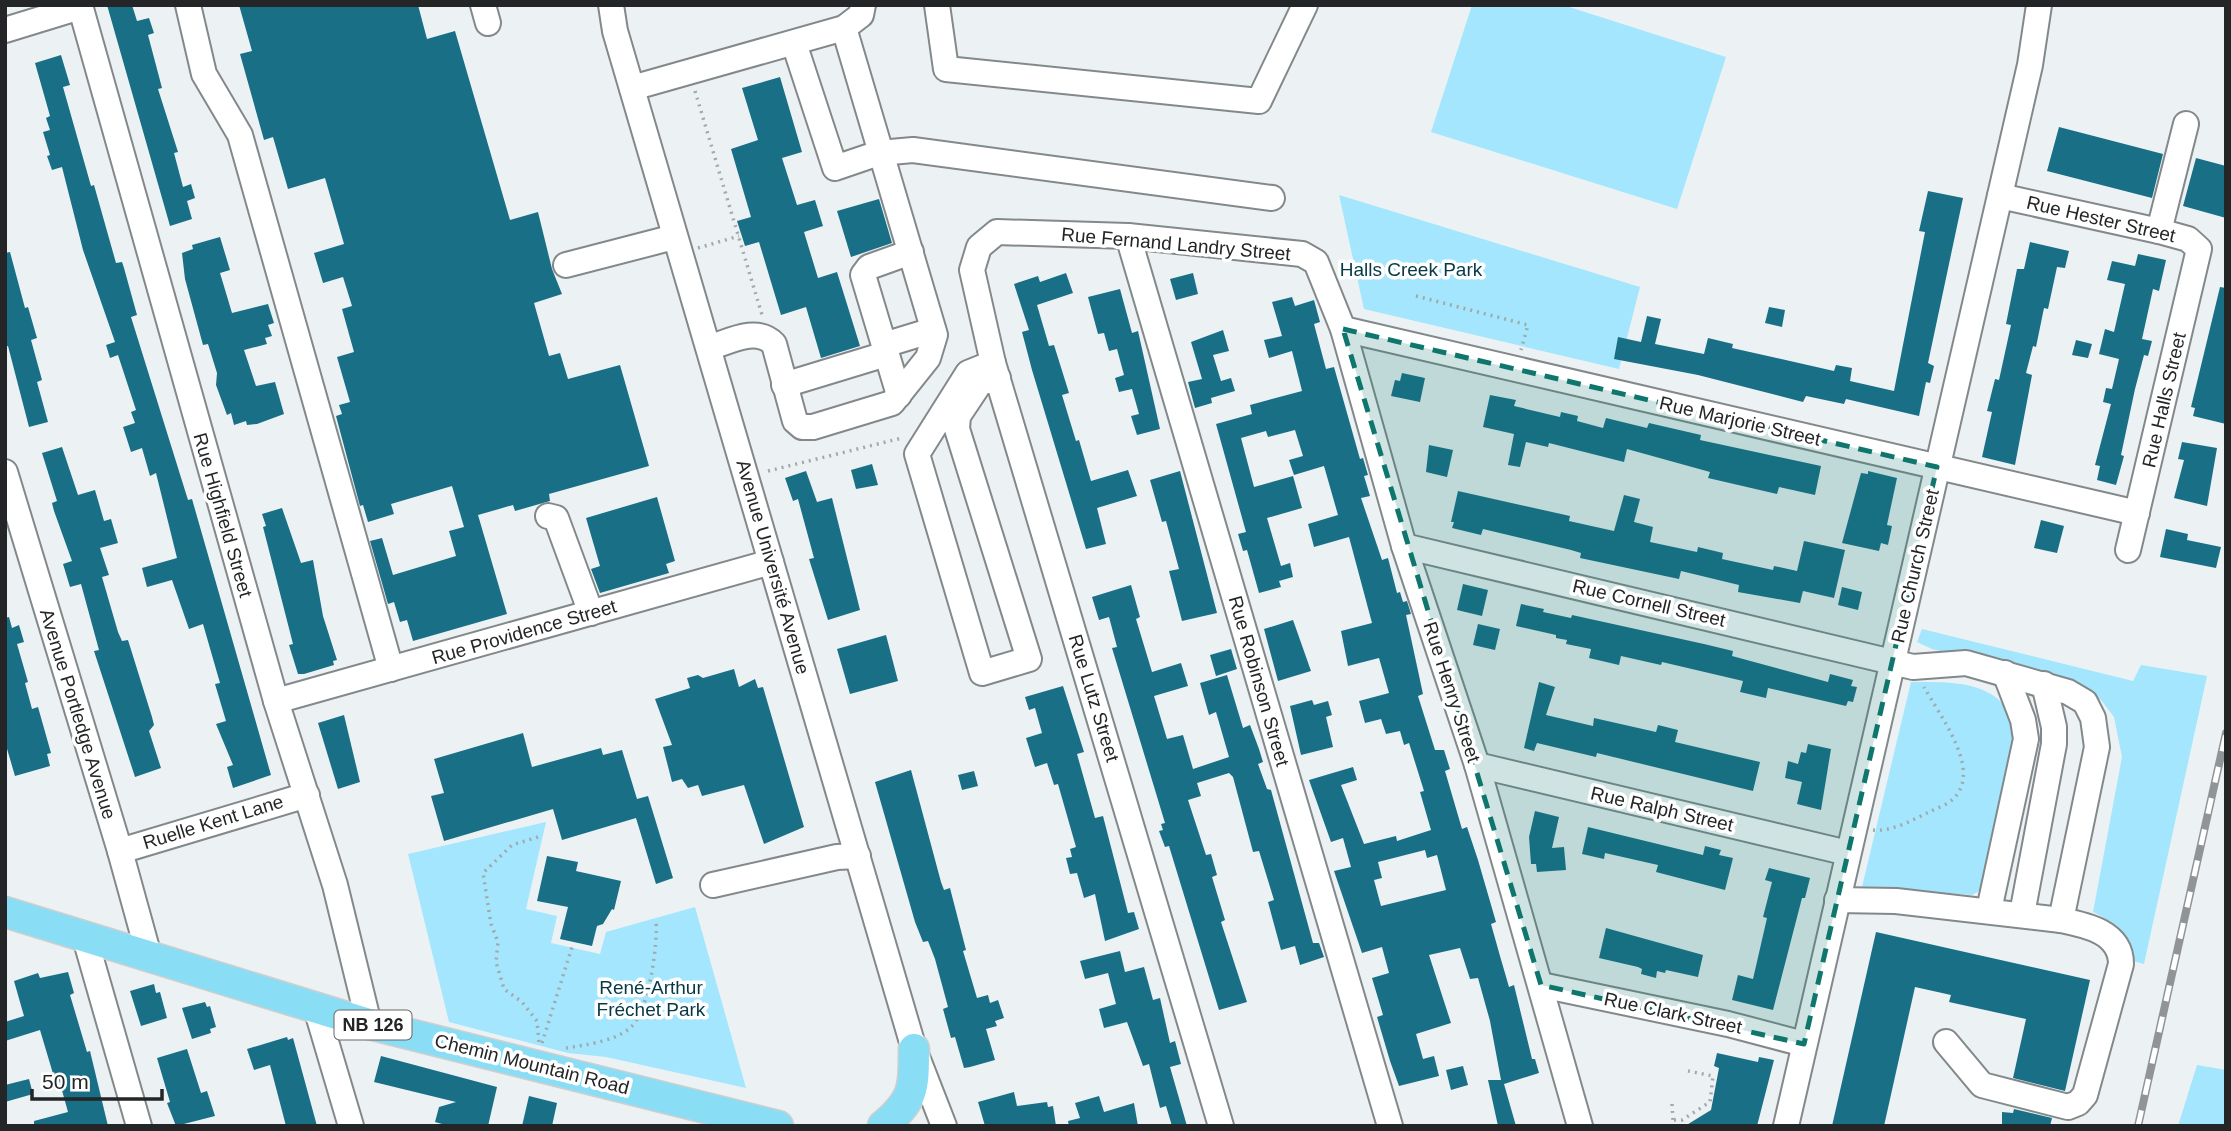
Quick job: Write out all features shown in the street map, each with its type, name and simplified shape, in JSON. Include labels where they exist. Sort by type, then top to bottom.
[{"type":"main road","name":"Chemin Mountain Road","points":[[5,912],[369,1024],[746,1122],[778,1126]]},
{"type":"main road","points":[[883,1126],[908,1102],[914,1075],[914,1049]]},
{"type":"street","points":[[188,5],[204,74],[240,135],[391,669]]},
{"type":"street","name":"Avenue Université Avenue","points":[[611,5],[677,245],[914,1049],[944,1126]]},
{"type":"street","points":[[632,88],[844,28],[861,15],[863,5]]},
{"type":"street","points":[[937,5],[946,69],[1259,101],[1305,5]]},
{"type":"street","name":"Rue Church Street","points":[[1786,1126],[1854,828],[1903,664],[1922,585],[1937,467],[2030,65],[2039,5]]},
{"type":"street","points":[[5,30],[80,6]]},
{"type":"street","name":"Rue Highfield Street","points":[[80,6],[276,701],[335,885],[369,1024]]},
{"type":"street","points":[[709,348],[757,334],[767,336],[774,344],[795,421],[802,426],[813,426],[892,403],[928,358],[933,330],[844,28]]},
{"type":"street","points":[[794,43],[835,168],[879,153],[913,150],[1272,198]]},
{"type":"street","points":[[2159,231],[2186,124]]},
{"type":"street","name":"Rue Hester Street","points":[[2000,196],[2159,231],[2188,239],[2199,249]]},
{"type":"street","name":"Rue Fernand Landry Street","points":[[972,270],[979,247],[997,232],[1128,236],[1302,254],[1316,262]]},
{"type":"street","name":"Rue Robinson Street","points":[[1128,236],[1390,1126]]},
{"type":"street","points":[[566,265],[677,245]]},
{"type":"street","name":"Rue Halls Street","points":[[2127,550],[2199,249]]},
{"type":"street","points":[[899,395],[863,275],[869,267],[911,252]]},
{"type":"street","name":"Rue Henry Street","points":[[1316,262],[1343,329],[1404,546],[1477,765],[1580,1126]]},
{"type":"street","name":"Rue Lutz Street","points":[[972,270],[996,371],[1221,1126]]},
{"type":"street","name":"Rue Marjorie Street","points":[[1343,329],[2137,513]]},
{"type":"street","points":[[784,384],[885,350],[933,330]]},
{"type":"street","points":[[996,371],[980,383],[958,416],[957,429],[1029,659],[982,673],[917,454],[968,373],[996,371]]},
{"type":"street","points":[[917,454],[960,440]]},
{"type":"street","name":"Avenue Portledge Avenue","points":[[5,472],[120,851],[149,956]]},
{"type":"street","points":[[548,516],[556,517],[591,613]]},
{"type":"street","name":"Rue Cornell Street","points":[[1404,546],[1903,664],[1966,663],[2045,684],[2085,702],[2096,729],[2095,763],[2061,920]]},
{"type":"street","name":"Rue Providence Street","points":[[276,701],[771,562]]},
{"type":"street","points":[[1989,910],[2026,739],[2023,720],[2005,673]]},
{"type":"street","points":[[2022,914],[2054,744],[2054,727],[2045,684]]},
{"type":"street","name":"Rue Ralph Street","points":[[1477,765],[1848,853]]},
{"type":"street","name":"Ruelle Kent Lane","points":[[120,851],[307,795]]},
{"type":"street","points":[[713,885],[837,857],[858,856]]},
{"type":"street","points":[[1837,900],[1896,901],[2022,914],[2085,924],[2113,940],[2122,953],[2122,964],[2085,1095],[2078,1103],[2068,1107],[1982,1085],[1946,1042]]},
{"type":"street","points":[[85,938],[139,1126]]},
{"type":"street","name":"Rue Clark Street","points":[[1541,985],[1728,1024],[1804,1044]]},
{"type":"street","points":[[316,1008],[351,1126]]},
{"type":"path","points":[[696,94],[764,321]]},
{"type":"path","points":[[677,245],[739,236]]},
{"type":"path","points":[[1416,296],[1528,325],[1515,369]]},
{"type":"path","points":[[1854,828],[1882,831],[1921,817],[1953,800],[1964,784],[1966,770],[1957,748],[1903,664]]},
{"type":"path","points":[[538,837],[512,845],[483,873],[491,924],[498,942],[496,962],[504,989],[522,1002],[537,1021],[540,1052],[572,947]]},
{"type":"path","points":[[563,1048],[599,1043],[632,1026],[649,988],[658,938],[656,921]]},
{"type":"path","points":[[1673,1120],[1682,1119],[1710,1102],[1713,1076],[1688,1071]]},
{"type":"path","points":[[1672,1104],[1673,1126]]},
{"type":"highlighted area","points":[[1343,329],[1937,467],[1804,1044],[1541,985]]},
{"type":"green space","points":[[1472,5],[1563,5],[1726,57],[1677,209],[1431,132]]},
{"type":"green space","name":"Halls Creek Park","points":[[1339,195],[1640,287],[1619,369],[1364,309]]},
{"type":"green space","points":[[1922,629],[2133,681],[2141,665],[2207,676],[2144,964],[2133,961],[2120,931],[2093,912],[2122,757],[2114,717],[2101,700],[2072,684],[1932,649],[1917,642]]},
{"type":"green space","points":[[1911,682],[1975,687],[1997,699],[2006,708],[2011,719],[2015,740],[1981,890],[1972,895],[1862,887]]},
{"type":"green space","name":"René-Arthur Fréchet Park","points":[[546,822],[526,909],[557,916],[551,943],[600,954],[606,932],[695,907],[746,1088],[606,1057],[568,1053],[449,1022],[408,854]]},
{"type":"green space","points":[[2197,1065],[2226,1070],[2226,1126],[2178,1126]]},
{"type":"building","points":[[107,5],[132,5],[137,21],[149,18],[154,33],[148,35],[162,88],[158,89],[178,152],[174,153],[183,187],[191,184],[195,198],[187,201],[192,219],[170,226]]},
{"type":"building","points":[[239,5],[418,5],[427,39],[455,31],[510,220],[538,212],[552,269],[562,294],[534,303],[549,356],[560,353],[568,379],[620,365],[649,466],[549,494],[550,501],[515,511],[513,505],[478,515],[507,614],[413,641],[407,620],[400,622],[394,602],[388,604],[370,541],[382,538],[393,575],[456,556],[449,531],[464,527],[452,486],[391,504],[394,514],[368,522],[363,505],[360,506],[336,416],[342,414],[339,405],[350,402],[337,357],[354,352],[342,309],[352,306],[343,277],[323,283],[314,253],[344,244],[325,178],[288,189],[273,137],[264,140],[240,54],[252,51]]},
{"type":"building","points":[[61,55],[70,85],[63,87],[91,186],[94,185],[116,263],[122,262],[124,268],[137,315],[131,317],[188,500],[192,499],[271,775],[233,788],[227,767],[233,765],[216,724],[226,721],[215,684],[220,683],[203,624],[189,629],[172,580],[147,587],[142,568],[177,558],[156,473],[150,476],[142,448],[131,452],[123,427],[135,423],[131,412],[136,410],[118,355],[110,358],[106,345],[115,342],[83,250],[62,167],[52,170],[47,156],[50,155],[43,132],[50,130],[46,118],[50,116],[35,63]]},
{"type":"building","points":[[780,77],[802,152],[782,158],[797,205],[815,200],[823,226],[804,232],[818,278],[837,272],[860,346],[821,358],[806,307],[781,315],[759,242],[745,246],[737,221],[751,217],[731,149],[758,140],[742,88]]},
{"type":"building","points":[[2059,127],[2163,154],[2152,198],[2047,171]]},
{"type":"building","points":[[2196,158],[2226,166],[2226,218],[2183,206]]},
{"type":"building","points":[[1928,191],[1963,198],[1928,363],[1934,366],[1930,383],[1926,382],[1919,416],[1846,399],[1844,404],[1806,396],[1803,402],[1698,375],[1614,359],[1618,337],[1641,342],[1647,316],[1661,319],[1655,344],[1704,354],[1708,338],[1733,344],[1732,348],[1834,371],[1836,365],[1852,368],[1850,381],[1894,391],[1925,232],[1919,231]]},
{"type":"building","points":[[879,199],[892,243],[851,257],[837,211]]},
{"type":"building","points":[[220,237],[230,270],[220,273],[232,313],[268,304],[274,323],[268,325],[272,336],[265,338],[267,344],[244,350],[256,386],[275,382],[284,414],[257,424],[247,425],[246,421],[234,425],[231,413],[227,415],[216,385],[217,373],[208,344],[203,345],[185,279],[182,253],[193,249],[192,245]]},
{"type":"building","points":[[2030,242],[2069,251],[2065,268],[2057,267],[2048,309],[2044,308],[2036,347],[2033,346],[2026,373],[2032,375],[2015,465],[1982,457],[1992,412],[1987,411],[1995,379],[1999,380],[2011,325],[2006,324],[2017,269],[2024,269]]},
{"type":"building","points":[[10,252],[25,308],[28,307],[37,338],[31,340],[42,380],[37,382],[48,422],[29,427],[8,346],[5,347],[5,253]]},
{"type":"building","points":[[2138,254],[2166,260],[2159,291],[2153,289],[2142,339],[2152,341],[2148,356],[2144,355],[2135,389],[2121,455],[2124,456],[2116,485],[2097,480],[2100,466],[2095,465],[2111,404],[2103,402],[2106,388],[2112,389],[2119,359],[2099,354],[2105,329],[2114,332],[2125,284],[2107,280],[2112,261],[2135,266]]},
{"type":"building","points":[[1066,273],[1073,293],[1037,305],[1049,346],[1054,345],[1069,393],[1062,395],[1076,441],[1079,440],[1091,481],[1128,470],[1137,496],[1097,508],[1106,544],[1086,549],[1032,370],[1022,332],[1029,330],[1014,284],[1038,276],[1040,282]]},
{"type":"building","points":[[1193,273],[1198,294],[1176,300],[1170,279]]},
{"type":"building","points":[[2220,287],[2226,288],[2226,424],[2193,416],[2195,408],[2191,407]]},
{"type":"building","points":[[1120,289],[1132,333],[1138,331],[1160,429],[1137,435],[1131,416],[1139,414],[1132,389],[1119,392],[1115,378],[1124,375],[1117,349],[1109,351],[1104,333],[1098,334],[1088,297]]},
{"type":"building","points":[[1292,297],[1295,306],[1314,300],[1320,322],[1314,324],[1326,369],[1334,367],[1360,459],[1363,458],[1368,475],[1364,476],[1370,496],[1361,498],[1382,560],[1388,558],[1397,593],[1400,592],[1403,602],[1407,601],[1411,614],[1406,615],[1423,694],[1418,696],[1435,750],[1444,750],[1450,769],[1445,771],[1462,829],[1467,827],[1478,860],[1496,922],[1491,924],[1500,956],[1509,987],[1514,985],[1532,1059],[1535,1059],[1539,1073],[1504,1084],[1516,1126],[1498,1126],[1488,1080],[1501,1080],[1490,1021],[1478,978],[1470,979],[1460,948],[1429,955],[1451,1023],[1416,1034],[1423,1059],[1434,1056],[1439,1076],[1399,1086],[1390,1061],[1377,1017],[1383,1015],[1372,978],[1389,973],[1382,947],[1362,953],[1334,871],[1351,867],[1343,838],[1331,842],[1309,780],[1353,767],[1357,780],[1341,785],[1364,844],[1396,836],[1397,841],[1431,830],[1420,792],[1424,791],[1409,743],[1404,745],[1400,731],[1386,734],[1381,719],[1365,723],[1359,701],[1389,693],[1379,658],[1348,666],[1341,631],[1372,623],[1349,537],[1314,547],[1308,524],[1338,515],[1324,466],[1294,475],[1289,460],[1303,456],[1295,430],[1268,437],[1266,431],[1241,438],[1254,487],[1293,476],[1302,508],[1267,518],[1281,566],[1290,563],[1293,577],[1279,581],[1281,587],[1259,593],[1247,550],[1243,551],[1238,534],[1246,532],[1216,424],[1252,414],[1250,405],[1302,391],[1292,351],[1269,358],[1264,340],[1282,336],[1272,302]],"holes":[[[1425,850],[1427,858],[1437,855],[1446,890],[1381,906],[1374,880],[1382,878],[1378,862]]]},
{"type":"building","points":[[1769,307],[1785,310],[1782,327],[1765,323]]},
{"type":"building","points":[[1223,330],[1229,351],[1213,355],[1221,381],[1231,378],[1235,391],[1211,398],[1212,403],[1195,408],[1188,382],[1202,379],[1191,342]]},
{"type":"building","points":[[2076,340],[2092,344],[2088,358],[2072,355]]},
{"type":"building","points":[[1402,373],[1425,378],[1420,402],[1391,396],[1395,380],[1400,381]]},
{"type":"building","points":[[1490,395],[1516,400],[1514,406],[1560,417],[1561,412],[1578,416],[1577,421],[1603,428],[1606,418],[1647,428],[1649,423],[1701,435],[1700,440],[1821,466],[1815,495],[1779,487],[1777,494],[1708,478],[1710,472],[1627,449],[1624,462],[1549,443],[1548,447],[1526,442],[1520,467],[1508,465],[1514,434],[1483,427]]},
{"type":"building","points":[[2182,442],[2217,448],[2207,506],[2174,498],[2184,460],[2178,459]]},
{"type":"building","points":[[1429,445],[1453,450],[1447,477],[1426,472]]},
{"type":"building","points":[[62,447],[78,495],[95,490],[104,521],[111,519],[118,543],[100,548],[109,575],[102,577],[118,632],[122,641],[128,640],[152,717],[154,725],[149,731],[161,768],[135,777],[94,651],[99,650],[81,584],[70,587],[63,564],[72,561],[54,511],[52,503],[57,501],[42,453]]},
{"type":"building","points":[[872,464],[878,485],[856,489],[851,470]]},
{"type":"building","points":[[806,471],[817,502],[832,498],[860,610],[828,620],[809,559],[814,558],[798,499],[793,501],[785,478]]},
{"type":"building","points":[[1180,471],[1217,613],[1182,621],[1169,571],[1179,569],[1166,521],[1162,522],[1150,480]]},
{"type":"building","points":[[1868,471],[1897,478],[1887,525],[1892,526],[1888,545],[1881,543],[1879,551],[1842,543],[1861,473],[1868,474]]},
{"type":"building","points":[[1458,491],[1570,516],[1569,521],[1614,531],[1624,495],[1640,499],[1634,522],[1653,527],[1650,542],[1697,552],[1698,547],[1723,553],[1722,559],[1773,570],[1774,566],[1797,571],[1804,541],[1845,550],[1834,598],[1803,591],[1800,603],[1738,592],[1739,585],[1681,571],[1679,579],[1580,558],[1581,553],[1571,550],[1483,529],[1481,535],[1452,528]]},
{"type":"building","points":[[657,497],[675,561],[666,564],[669,573],[600,593],[591,569],[600,566],[586,518]]},
{"type":"building","points":[[282,508],[301,563],[313,560],[323,616],[337,660],[333,661],[334,665],[304,674],[298,674],[289,645],[293,644],[263,527],[266,526],[262,514]]},
{"type":"building","points":[[2041,520],[2064,526],[2057,553],[2034,548]]},
{"type":"building","points":[[2166,529],[2188,534],[2187,540],[2221,547],[2216,568],[2160,557]]},
{"type":"building","points":[[1463,584],[1488,590],[1482,616],[1457,610]]},
{"type":"building","points":[[1131,585],[1140,617],[1136,619],[1152,672],[1181,663],[1188,686],[1154,696],[1167,739],[1183,735],[1193,769],[1229,757],[1216,712],[1209,715],[1200,683],[1227,675],[1243,728],[1250,725],[1259,749],[1263,762],[1258,764],[1267,789],[1271,790],[1313,943],[1319,943],[1324,957],[1300,965],[1295,946],[1281,950],[1268,902],[1274,900],[1259,851],[1253,852],[1233,777],[1229,773],[1197,783],[1201,796],[1188,800],[1206,855],[1211,854],[1217,875],[1212,877],[1225,920],[1221,922],[1247,1002],[1219,1010],[1169,846],[1165,847],[1159,831],[1163,830],[1161,824],[1165,823],[1112,648],[1117,647],[1109,617],[1099,620],[1092,597]]},
{"type":"building","points":[[1842,587],[1862,592],[1858,610],[1838,605]]},
{"type":"building","points":[[1521,604],[1544,609],[1543,612],[1571,618],[1572,615],[1733,651],[1732,656],[1828,682],[1830,674],[1853,680],[1851,686],[1857,687],[1853,702],[1848,701],[1846,706],[1768,688],[1766,698],[1740,692],[1743,681],[1662,662],[1661,665],[1621,656],[1619,665],[1589,658],[1591,649],[1566,644],[1567,640],[1556,638],[1556,635],[1516,626]]},
{"type":"building","points":[[9,617],[12,628],[19,625],[24,642],[17,644],[28,682],[25,683],[32,709],[38,707],[51,753],[47,754],[50,766],[15,776],[5,742],[5,618]]},
{"type":"building","points":[[1293,620],[1311,671],[1278,681],[1264,629]]},
{"type":"building","points":[[1478,624],[1500,629],[1495,650],[1473,645]]},
{"type":"building","points":[[886,635],[898,681],[850,694],[837,649]]},
{"type":"building","points":[[1231,649],[1237,669],[1216,676],[1210,655]]},
{"type":"building","points":[[734,669],[739,687],[755,679],[758,688],[763,687],[804,827],[764,844],[744,785],[702,796],[698,785],[688,788],[682,779],[672,782],[663,747],[672,745],[655,699],[690,688],[687,678],[698,675],[703,678]]},
{"type":"building","points":[[1539,682],[1555,687],[1546,715],[1593,726],[1594,718],[1656,732],[1658,725],[1678,730],[1675,742],[1760,762],[1753,791],[1597,753],[1596,757],[1537,743],[1534,751],[1524,748]]},
{"type":"building","points":[[1063,686],[1084,752],[1077,754],[1095,818],[1103,816],[1128,913],[1134,912],[1139,929],[1105,941],[1095,894],[1084,898],[1077,873],[1070,874],[1066,858],[1072,857],[1070,849],[1076,847],[1058,784],[1054,785],[1047,763],[1035,767],[1026,738],[1042,733],[1035,708],[1029,710],[1025,697]]},
{"type":"building","points":[[1312,700],[1314,705],[1328,701],[1332,715],[1326,717],[1333,747],[1301,755],[1290,706]]},
{"type":"building","points":[[344,715],[360,782],[338,789],[318,723]]},
{"type":"building","points":[[523,733],[532,767],[601,748],[603,755],[622,750],[637,799],[648,796],[673,878],[656,884],[636,818],[562,840],[553,809],[444,841],[431,796],[444,793],[434,759]]},
{"type":"building","points":[[1808,744],[1831,749],[1821,810],[1797,804],[1802,782],[1785,778],[1788,761],[1798,764],[1801,752],[1806,753]]},
{"type":"building","points":[[911,770],[941,882],[944,890],[950,888],[966,950],[963,951],[977,998],[988,995],[990,1003],[998,1000],[1004,1018],[995,1021],[997,1026],[986,1029],[995,1060],[970,1067],[964,1068],[955,1037],[951,1038],[943,1009],[948,1007],[935,959],[928,941],[923,942],[915,922],[875,782]]},
{"type":"building","points":[[974,771],[978,786],[962,790],[958,775]]},
{"type":"building","points":[[1535,811],[1559,817],[1552,848],[1564,847],[1566,870],[1537,872],[1536,864],[1531,864],[1529,837]]},
{"type":"building","points":[[1588,827],[1703,855],[1705,846],[1721,850],[1719,855],[1733,858],[1725,890],[1656,872],[1658,865],[1605,853],[1604,859],[1582,854]]},
{"type":"building","points":[[547,856],[578,862],[576,871],[621,881],[614,910],[612,909],[603,924],[597,926],[592,946],[560,939],[568,907],[537,901]]},
{"type":"building","points":[[1769,868],[1810,878],[1805,898],[1802,898],[1773,1010],[1732,1000],[1738,975],[1753,979],[1767,918],[1763,917],[1772,882],[1765,880]]},
{"type":"building","points":[[1606,928],[1703,955],[1698,977],[1666,970],[1665,973],[1657,971],[1656,978],[1641,974],[1642,969],[1638,967],[1599,958]]},
{"type":"building","points":[[1876,932],[2090,980],[2065,1091],[2013,1078],[2026,1019],[1949,1002],[1951,995],[1915,987],[1884,1126],[1832,1126]]},
{"type":"building","points":[[1120,951],[1125,972],[1144,967],[1153,1000],[1160,998],[1170,1043],[1175,1041],[1181,1064],[1170,1067],[1187,1126],[1172,1126],[1166,1106],[1160,1108],[1149,1064],[1143,1066],[1127,1022],[1104,1028],[1099,1009],[1116,1004],[1108,973],[1085,979],[1080,961]]},
{"type":"building","points":[[68,972],[74,993],[70,995],[87,1052],[90,1051],[108,1126],[34,1126],[34,1121],[68,1112],[58,1076],[54,1077],[40,1030],[5,1041],[5,1022],[24,1016],[14,981],[38,973],[40,978]]},
{"type":"building","points":[[154,984],[156,993],[160,992],[167,1018],[141,1026],[130,991]]},
{"type":"building","points":[[205,1002],[207,1007],[210,1006],[216,1027],[210,1029],[211,1033],[192,1039],[182,1008]]},
{"type":"building","points":[[287,1037],[288,1040],[293,1038],[317,1126],[286,1126],[270,1065],[254,1070],[247,1049]]},
{"type":"building","points":[[187,1049],[201,1093],[207,1091],[215,1116],[176,1126],[167,1103],[170,1102],[157,1058]]},
{"type":"building","points":[[1717,1053],[1758,1062],[1759,1057],[1774,1060],[1757,1126],[1685,1126],[1711,1110],[1719,1068],[1714,1066]]},
{"type":"building","points":[[381,1056],[497,1087],[488,1126],[449,1126],[435,1122],[439,1107],[456,1102],[374,1082]]},
{"type":"building","points":[[1463,1066],[1468,1085],[1451,1090],[1446,1070]]},
{"type":"building","points":[[29,1079],[33,1094],[5,1102],[5,1085]]},
{"type":"building","points":[[1014,1092],[1017,1106],[1047,1102],[1048,1107],[1053,1106],[1056,1126],[985,1126],[978,1102]]},
{"type":"building","points":[[529,1096],[557,1103],[552,1126],[522,1126]]},
{"type":"building","points":[[1099,1096],[1104,1112],[1134,1103],[1138,1126],[1069,1126],[1068,1121],[1080,1118],[1075,1103]]},
{"type":"building","points":[[2014,1109],[2052,1118],[2050,1126],[2002,1126],[2002,1112],[2013,1113]]},
{"type":"railway","points":[[2138,1126],[2226,733]]}]
